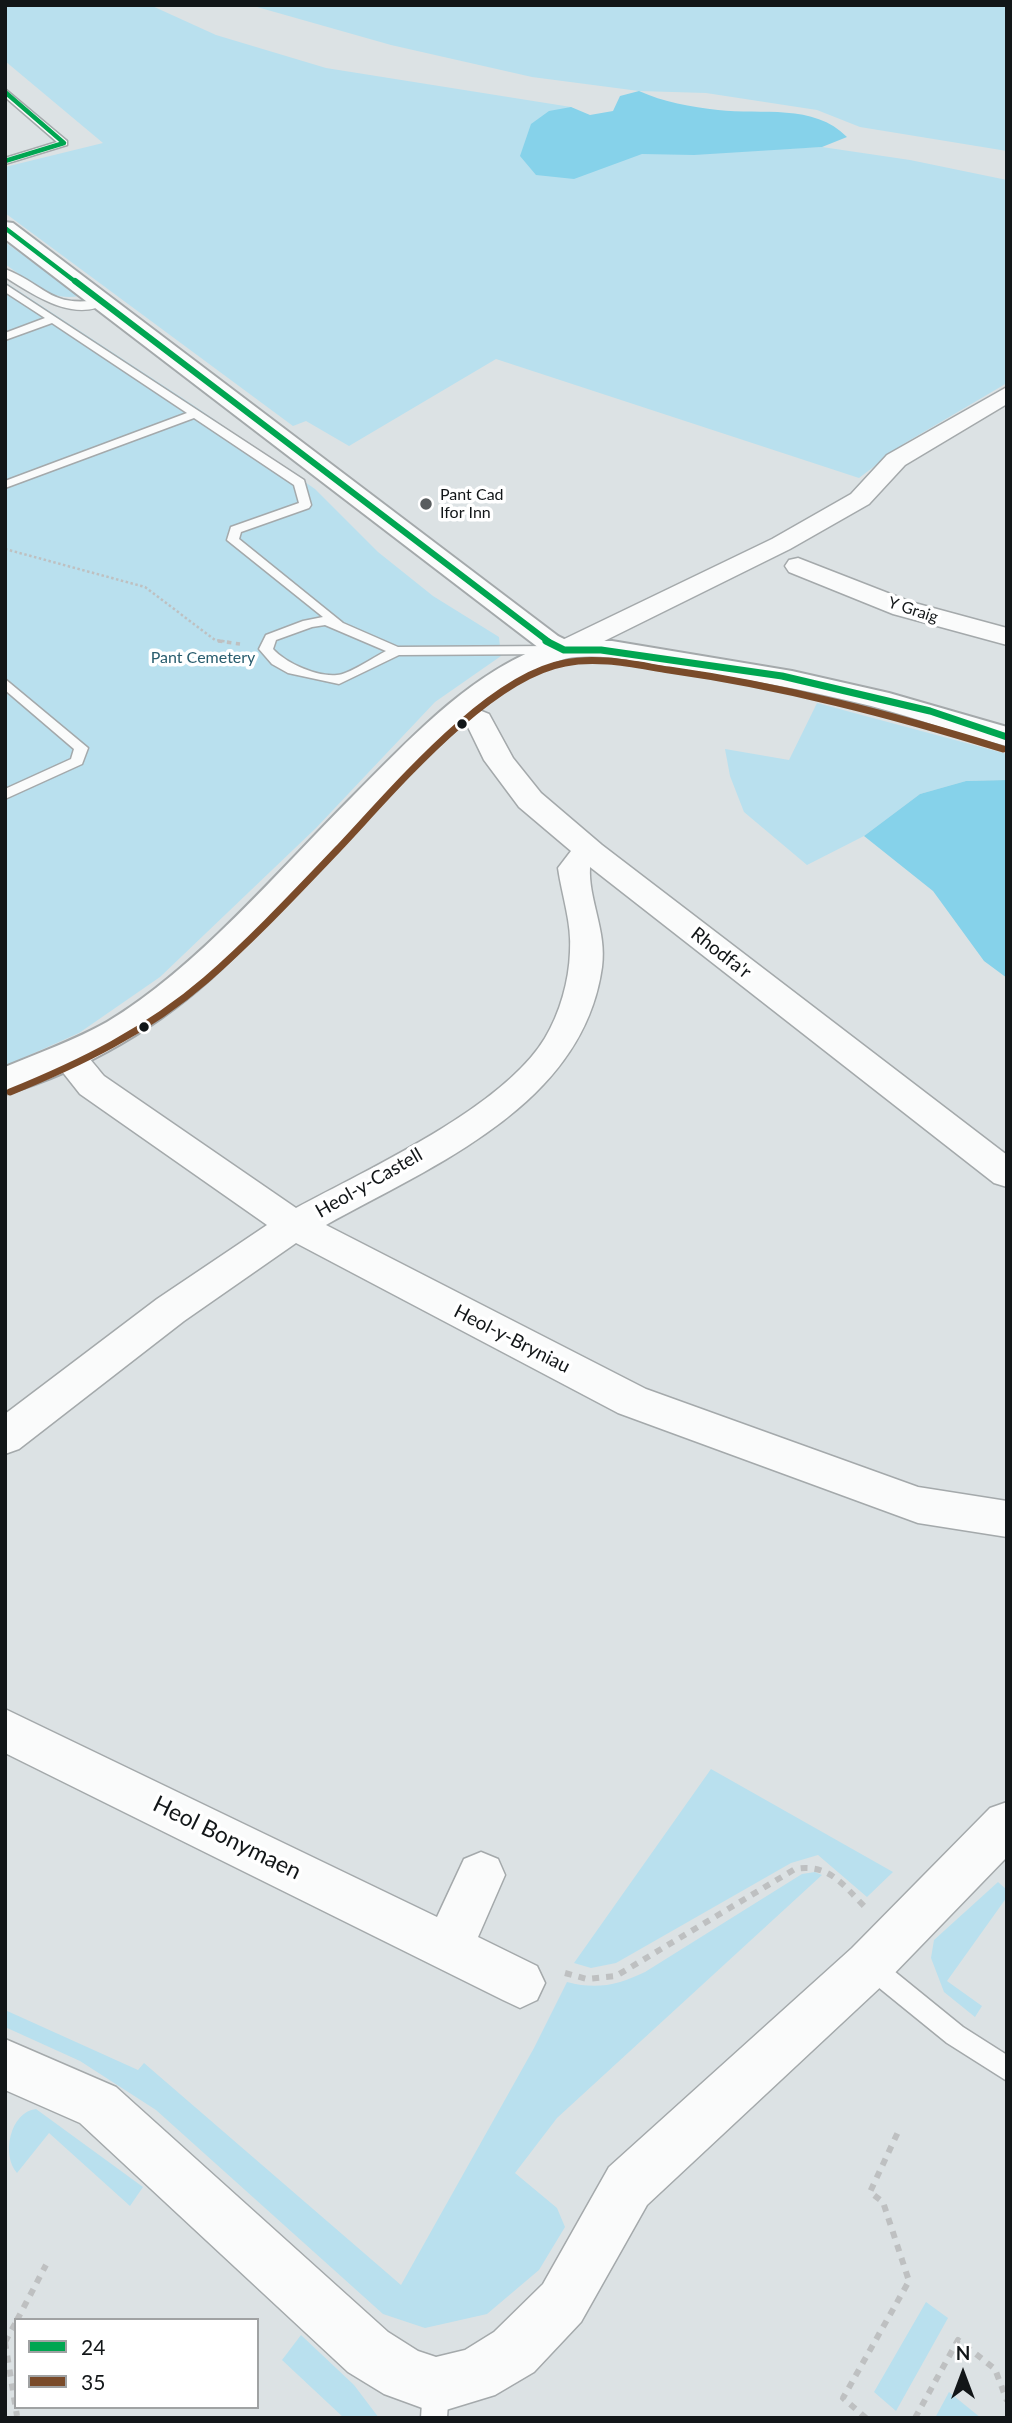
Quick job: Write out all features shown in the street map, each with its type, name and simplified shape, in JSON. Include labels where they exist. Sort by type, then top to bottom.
[{"type":"street","points":[[5,228],[537,634],[564,650],[601,650],[782,676],[930,711],[1007,737]]},
{"type":"street","points":[[5,1081],[67,1056],[120,1030],[209,961],[423,743],[459,711],[511,676],[781,544],[860,499],[896,460],[1007,394]]},
{"type":"street","name":"Y Graig","points":[[796,596],[811,571],[902,608],[1007,637]]},
{"type":"street","name":"Rhodfa'r","points":[[459,711],[479,720],[499,760],[530,800],[591,852],[1007,1174]]},
{"type":"street","name":"Heol-y-Castell","points":[[5,1437],[179,1302],[295,1226],[484,1114],[526,1083],[556,1049],[582,980],[587,941],[574,868],[581,858],[591,852]]},
{"type":"street","name":"Heol-y-Bryniau","points":[[67,1056],[92,1085],[295,1226],[632,1401],[918,1505],[1007,1519]]},
{"type":"street","name":"Heol Bonymaen","points":[[5,1730],[520,1983]]},
{"type":"street","points":[[5,2064],[98,2105],[368,2352],[404,2374],[435,2401],[514,2352],[562,2303],[628,2186],[882,1951],[1007,1824]]},
{"type":"street","points":[[448,1947],[481,1875]]},
{"type":"lane","points":[[5,92],[64,144],[5,161]]},
{"type":"lane","points":[[5,271],[60,306],[85,307],[104,302]]},
{"type":"lane","points":[[5,286],[300,483],[305,505],[235,530],[233,540],[337,622],[374,645],[397,651],[564,650]]},
{"type":"lane","points":[[5,337],[53,319]]},
{"type":"lane","points":[[5,485],[196,413]]},
{"type":"lane","points":[[337,622],[319,621],[271,638],[266,649],[277,661],[293,670],[339,680],[397,651]]},
{"type":"lane","points":[[5,683],[81,748],[77,761],[5,795]]},
{"type":"lane","points":[[882,1951],[955,2035],[1007,2069]]},
{"type":"path","points":[[5,549],[145,587],[215,640],[268,644]]},
{"type":"path","points":[[520,1983],[569,1972],[587,1979],[616,1976],[795,1869],[811,1865],[822,1866],[882,1951]]},
{"type":"path","points":[[866,2418],[843,2398],[909,2281],[883,2202],[870,2192],[898,2132]]},
{"type":"path","points":[[18,2318],[46,2265]]},
{"type":"path","points":[[14,2325],[5,2342],[14,2398]]},
{"type":"path","points":[[915,2418],[958,2340],[995,2369],[1007,2401]]},
{"type":"green space","points":[[5,5],[150,5],[216,35],[326,68],[571,107],[596,125],[733,151],[822,147],[910,160],[1007,180],[1007,383],[905,443],[859,478],[496,359],[349,446],[306,421],[293,426],[5,213],[5,167],[103,143],[5,61]]},
{"type":"green space","points":[[250,5],[1007,5],[1007,151],[860,127],[817,110],[706,93],[639,91],[532,77],[391,45]]},
{"type":"green space","points":[[5,242],[79,296],[49,293],[22,277],[5,264]]},
{"type":"green space","name":"Pant Cemetery","points":[[5,282],[196,407],[315,489],[378,552],[433,596],[499,637],[501,656],[435,702],[316,828],[160,977],[79,1033],[5,1066]]},
{"type":"green space","points":[[817,703],[1007,754],[1007,780],[966,781],[920,794],[864,836],[807,865],[744,812],[730,776],[725,749],[789,760]]},
{"type":"green space","points":[[711,1769],[893,1872],[867,1897],[818,1855],[791,1863],[616,1963],[591,1968],[574,1963]]},
{"type":"green space","points":[[815,1872],[822,1875],[557,2118],[515,2173],[557,2208],[565,2227],[539,2270],[487,2314],[425,2328],[383,2314],[156,2110],[80,2061],[5,2027],[5,2010],[138,2070],[144,2063],[401,2285],[534,2048],[567,1982],[598,1986],[616,1983],[645,1972],[802,1874]]},
{"type":"green space","points":[[998,1882],[1007,1890],[1007,1897],[947,1981],[982,2006],[975,2017],[944,1992],[931,1958],[934,1940]]},
{"type":"green space","points":[[36,2109],[143,2187],[130,2206],[49,2133],[17,2173],[10,2156],[11,2135],[20,2118]]},
{"type":"green space","points":[[926,2302],[948,2318],[896,2411],[874,2392]]},
{"type":"green space","points":[[301,2335],[354,2385],[379,2418],[344,2418],[282,2360]]},
{"type":"green space","points":[[949,2392],[981,2418],[935,2418]]},
{"type":"shaded area","points":[[639,91],[667,101],[718,110],[803,115],[834,126],[847,137],[822,147],[694,155],[642,154],[574,179],[536,175],[520,156],[531,124],[549,111],[571,107],[590,115],[613,111],[620,96]]},
{"type":"shaded area","points":[[1007,780],[1007,978],[984,961],[933,891],[864,836],[920,794],[966,781]]},
{"type":"transit line","name":"24","points":[[5,92],[64,143],[5,161]]},
{"type":"transit line","name":"24","points":[[5,228],[548,642],[564,650],[601,650],[782,676],[930,711],[1007,737]]},
{"type":"transit line","name":"35","points":[[10,1092],[76,1064],[159,1018],[261,929],[390,794],[465,721],[529,676],[552,666],[575,661],[599,661],[752,683],[904,719],[1003,749]]},
{"type":"place","name":"Pant Cad Ifor Inn","points":[[426,504]]}]
